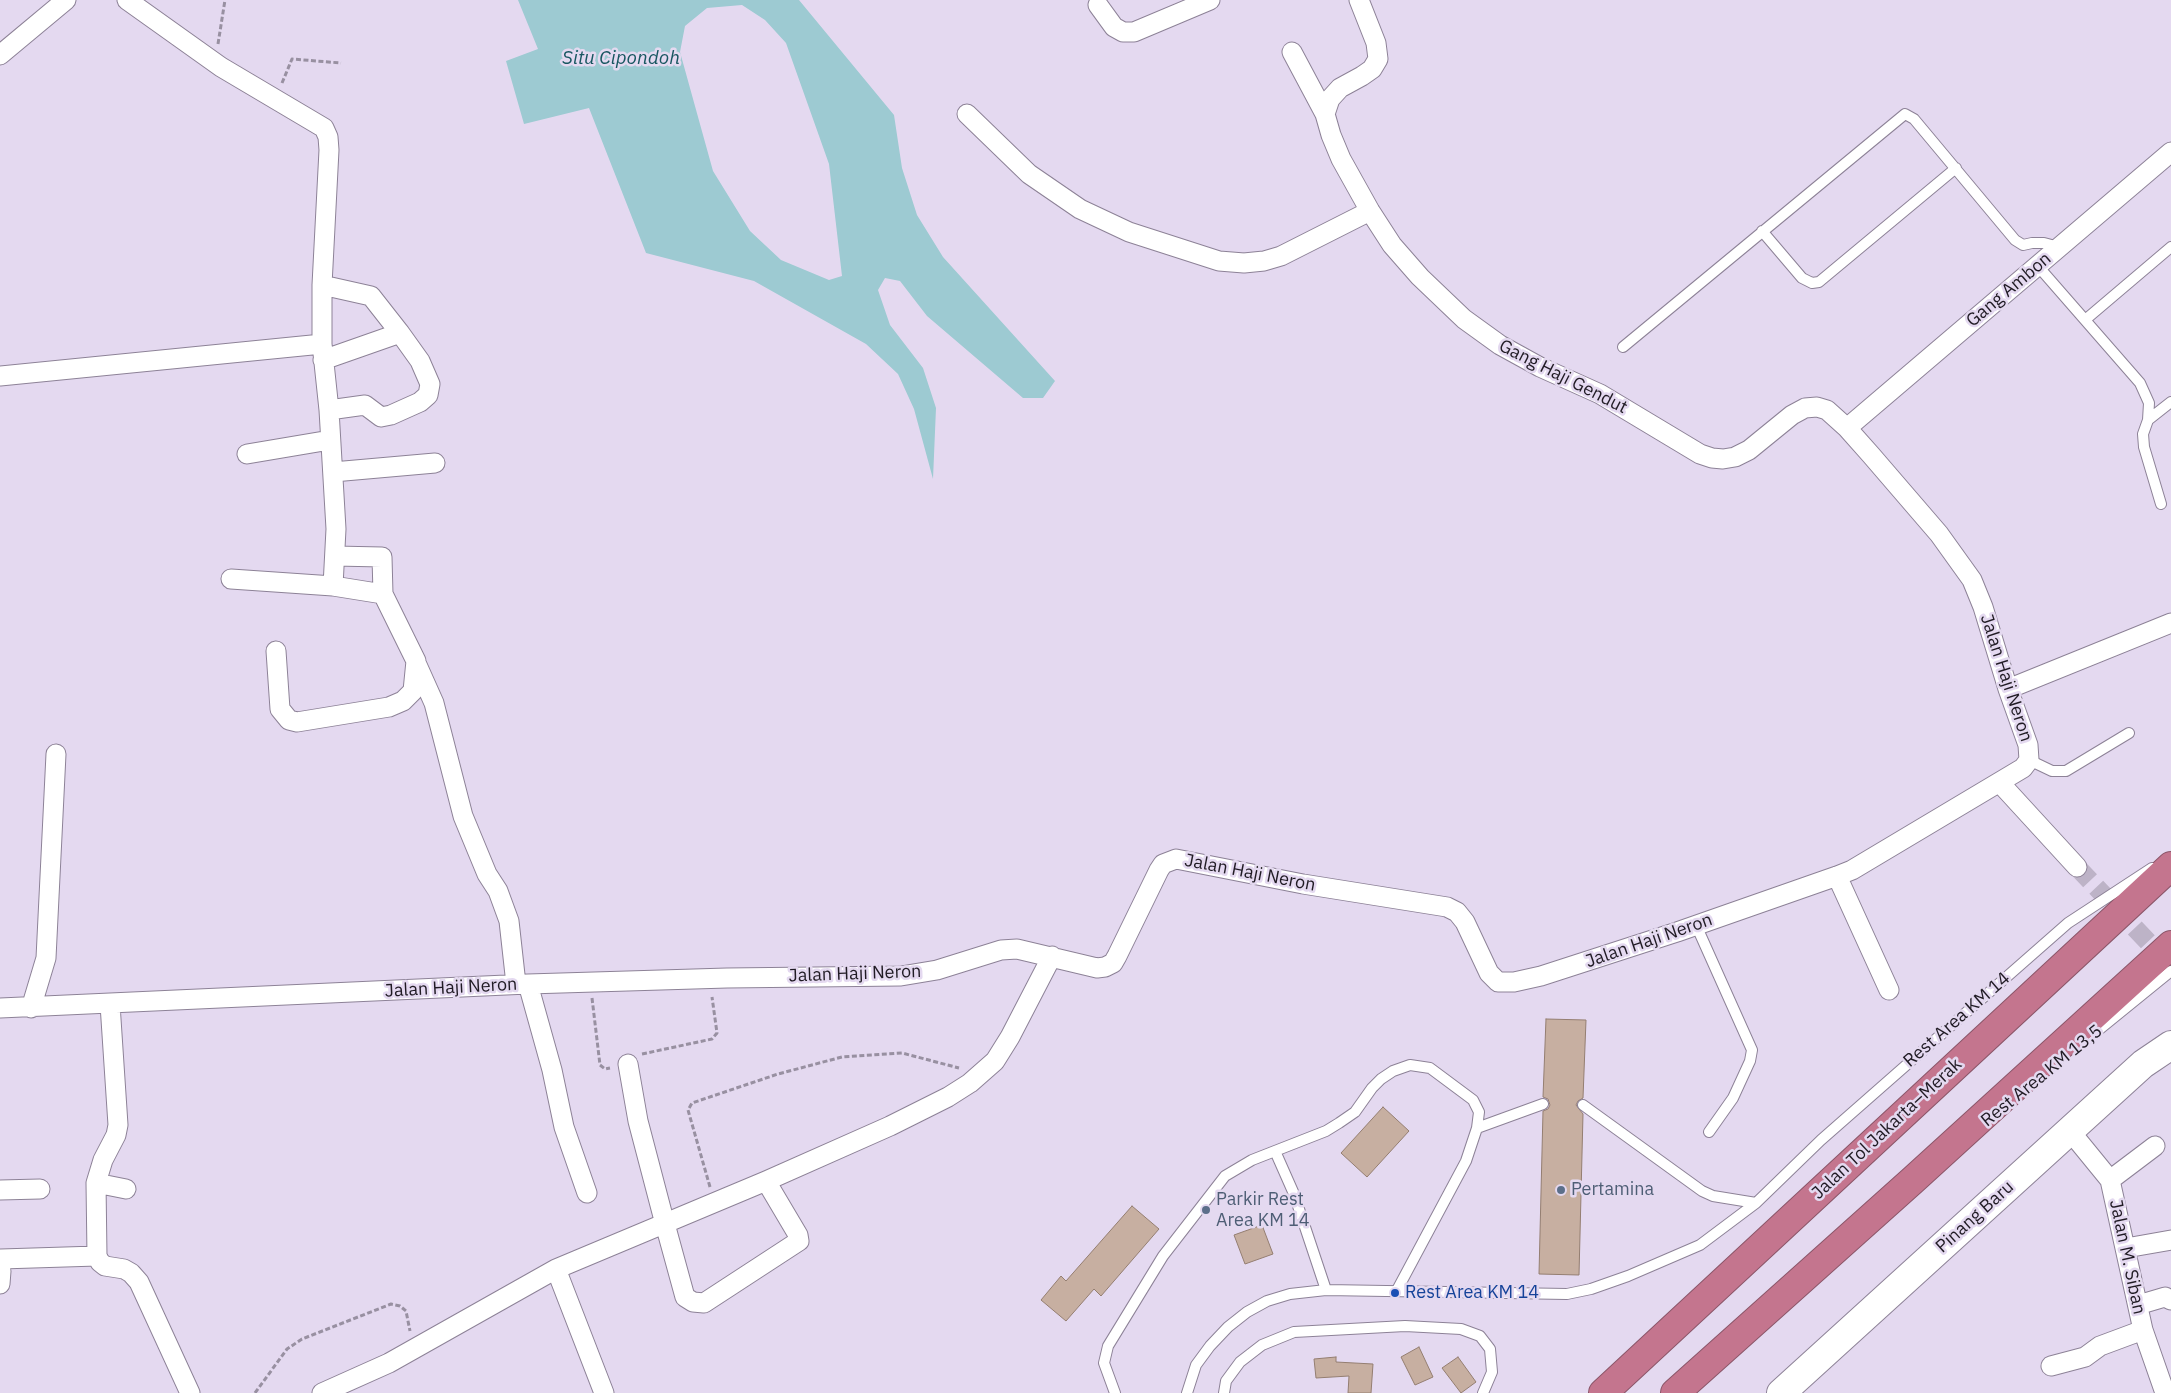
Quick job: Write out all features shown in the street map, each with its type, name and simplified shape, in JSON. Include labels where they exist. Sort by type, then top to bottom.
[{"type":"highway","name":"Jalan Tol Jakarta–Merak","points":[[1602,1393],[2171,866]]},
{"type":"highway","points":[[1675,1393],[1913,1180],[2171,944]]},
{"type":"main road","name":"Pinang Baru","points":[[1781,1393],[2143,1064],[2171,1045]]},
{"type":"street","points":[[0,55],[66,0]]},
{"type":"street","points":[[127,0],[214,61],[275,100],[324,128],[328,137],[330,150],[322,285],[323,352],[329,410],[336,529],[333,586]]},
{"type":"street","points":[[1098,5],[1114,26],[1123,32],[1134,32],[1210,0]]},
{"type":"street","points":[[1325,114],[1330,99],[1340,88],[1362,76],[1372,68],[1378,58],[1376,43],[1359,0]]},
{"type":"street","name":"Gang Haji Gendut","points":[[1292,52],[1325,114],[1341,159],[1370,211],[1392,244],[1420,277],[1464,319],[1500,345],[1540,367],[1600,394],[1700,454],[1712,458],[1735,457],[1749,450],[1792,415],[1806,408],[1817,407],[1827,410],[1847,428]]},
{"type":"street","points":[[967,114],[1029,174],[1080,208],[1129,232],[1220,261],[1244,263],[1264,261],[1281,256],[1370,211]]},
{"type":"street","name":"Gang Ambon","points":[[1847,428],[2171,152]]},
{"type":"street","points":[[322,285],[371,296],[420,361],[430,384],[428,396],[391,416],[381,418],[365,405],[329,410]]},
{"type":"street","points":[[0,376],[323,352],[400,333]]},
{"type":"street","name":"Jalan Haji Neron","points":[[0,1008],[522,984],[710,978],[901,976],[937,970],[1000,950],[1017,949],[1097,968],[1105,967],[1113,963],[1159,870],[1169,860],[1186,859],[1295,882],[1447,907],[1457,912],[1465,922],[1489,973],[1498,982],[1514,982],[1541,976],[1837,876],[2013,773],[2028,745],[1983,607],[1972,580],[1939,534],[1847,428]]},
{"type":"street","points":[[247,454],[330,440]]},
{"type":"street","points":[[333,472],[435,463]]},
{"type":"street","points":[[335,556],[382,557],[384,594],[434,703],[463,816],[487,874],[498,891],[510,921],[522,984],[552,1070],[564,1127],[587,1193]]},
{"type":"street","points":[[231,579],[333,586],[384,594]]},
{"type":"street","points":[[2008,688],[2171,623]]},
{"type":"street","points":[[276,651],[280,709],[289,720],[296,722],[389,707],[403,702],[414,691],[416,661]]},
{"type":"street","points":[[31,1008],[44,970],[46,958],[56,754]]},
{"type":"street","points":[[2013,773],[2077,866]]},
{"type":"street","points":[[1837,876],[1889,990]]},
{"type":"street","points":[[322,1393],[356,1386],[414,1349],[556,1269],[714,1204],[921,1112],[948,1097],[981,1074],[995,1061],[1010,1037],[1052,956]]},
{"type":"street","points":[[110,1004],[118,1125],[116,1135],[103,1160],[96,1183],[97,1256],[105,1266],[124,1269],[140,1282],[190,1393]]},
{"type":"street","points":[[628,1064],[638,1121],[685,1297],[693,1302],[704,1303],[799,1241],[798,1235],[766,1181]]},
{"type":"street","name":"Jalan M. Siban","points":[[2070,1131],[2110,1180],[2143,1330],[2165,1393]]},
{"type":"street","points":[[2110,1180],[2155,1146]]},
{"type":"street","points":[[96,1183],[126,1189]]},
{"type":"street","points":[[0,1190],[40,1189]]},
{"type":"street","points":[[2126,1248],[2171,1240]]},
{"type":"street","points":[[0,1267],[97,1256]]},
{"type":"street","points":[[556,1269],[604,1393]]},
{"type":"street","points":[[2138,1305],[2165,1297],[2171,1300]]},
{"type":"street","points":[[2051,1366],[2085,1357],[2100,1346],[2143,1330]]},
{"type":"lane","points":[[1623,347],[1905,114],[1914,119],[2015,240],[2023,245],[2044,243],[2058,247]]},
{"type":"lane","points":[[1762,231],[1802,278],[1812,283],[1819,282],[1956,168]]},
{"type":"lane","points":[[2085,320],[2171,247]]},
{"type":"lane","points":[[2037,265],[2140,384],[2149,403],[2148,420],[2142,434],[2144,447],[2161,504]]},
{"type":"lane","points":[[2148,420],[2171,402]]},
{"type":"lane","points":[[2013,773],[2066,771],[2129,733]]},
{"type":"lane","name":"Rest Area KM 14","points":[[1187,1393],[1196,1365],[1228,1328],[1246,1312],[1266,1301],[1290,1294],[1326,1290],[1567,1294],[1590,1289],[1645,1270],[1700,1245],[1756,1203],[1821,1140],[2068,923],[2171,855]]},
{"type":"lane","points":[[1696,925],[1752,1050],[1750,1060],[1733,1098],[1709,1132]]},
{"type":"lane","name":"Rest Area KM 13,5","points":[[2080,1045],[2171,971]]},
{"type":"lane","name":"Rest Area KM 13,5","points":[[1913,1180],[2057,1063]]},
{"type":"lane","points":[[1115,1393],[1104,1363],[1108,1346],[1163,1256],[1225,1176],[1243,1164],[1326,1131],[1349,1117],[1377,1083],[1393,1071],[1410,1065],[1430,1068],[1473,1100],[1478,1108],[1477,1128],[1466,1162],[1396,1292]]},
{"type":"lane","points":[[1477,1128],[1543,1104]]},
{"type":"lane","points":[[1583,1105],[1702,1191],[1714,1196],[1756,1203]]},
{"type":"lane","points":[[1275,1151],[1294,1194],[1326,1290]]},
{"type":"lane","points":[[1224,1393],[1226,1381],[1240,1362],[1262,1345],[1294,1332],[1405,1326],[1461,1328],[1480,1336],[1490,1349],[1492,1372],[1483,1393]]},
{"type":"path","points":[[214,61],[225,0]]},
{"type":"path","points":[[275,100],[292,59],[341,63]]},
{"type":"path","points":[[590,983],[600,1065],[605,1069],[628,1064],[635,1055],[712,1039],[716,1033],[710,978]]},
{"type":"path","points":[[714,1204],[688,1110],[692,1103],[778,1074],[842,1057],[902,1053],[981,1074]]},
{"type":"path","points":[[255,1393],[287,1349],[294,1343],[390,1304],[400,1306],[406,1311],[414,1349]]},
{"type":"water","name":"Situ Cipondoh","points":[[518,0],[799,0],[894,115],[902,168],[917,215],[943,257],[1055,381],[1043,398],[1023,398],[927,316],[900,281],[885,278],[878,290],[890,325],[923,368],[936,408],[933,479],[914,409],[898,374],[866,344],[754,281],[646,253],[589,108],[524,124],[506,61],[538,49]],"holes":[[[742,5],[765,20],[786,43],[829,164],[842,276],[829,280],[781,260],[750,231],[713,171],[680,52],[685,26],[707,8]]]},
{"type":"building","name":"Pertamina","points":[[1546,1019],[1586,1020],[1583,1098],[1576,1105],[1583,1114],[1579,1275],[1539,1274],[1543,1111],[1548,1109],[1550,1105],[1548,1099],[1543,1097]]},
{"type":"building","points":[[1383,1107],[1409,1131],[1367,1177],[1341,1153]]},
{"type":"building","points":[[1132,1206],[1159,1229],[1101,1296],[1094,1289],[1066,1321],[1041,1300],[1061,1276],[1066,1281]]},
{"type":"building","points":[[1262,1225],[1273,1254],[1245,1264],[1234,1235]]},
{"type":"building","points":[[1419,1347],[1433,1377],[1415,1385],[1401,1357]]},
{"type":"building","points":[[1336,1357],[1336,1362],[1373,1364],[1371,1393],[1348,1393],[1349,1376],[1316,1378],[1314,1359]]},
{"type":"building","points":[[1458,1357],[1476,1382],[1461,1393],[1442,1368]]},
{"type":"tunnel","points":[[2077,867],[2169,964]]},
{"type":"place","name":"Pertamina","points":[[1561,1190]]},
{"type":"place","name":"Parkir Rest Area KM 14","points":[[1206,1210]]},
{"type":"place","name":"Rest Area KM 14","points":[[1395,1293]]}]
